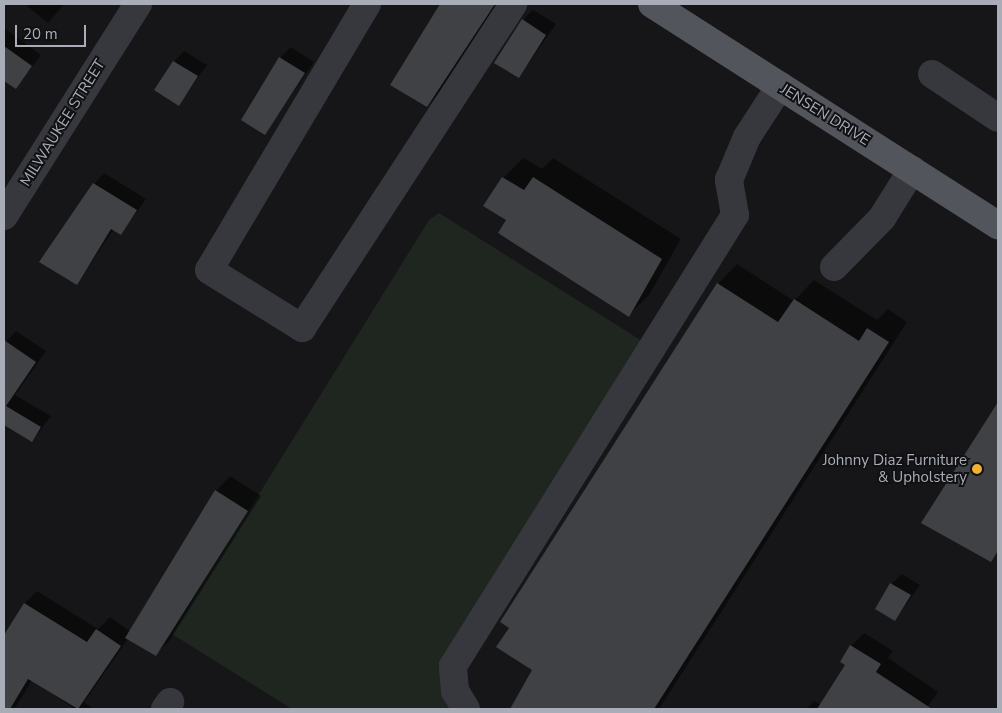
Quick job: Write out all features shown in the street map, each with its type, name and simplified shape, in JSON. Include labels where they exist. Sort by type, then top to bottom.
[{"type":"main road","name":"JENSEN DRIVE","points":[[652,4],[912,170],[997,221]]},
{"type":"street","name":"MILWAUKEE STREET","points":[[4,216],[138,4]]},
{"type":"street","points":[[367,4],[209,270],[302,328],[513,4]]},
{"type":"street","points":[[932,74],[998,118]]},
{"type":"street","points":[[466,709],[455,691],[453,666],[735,215],[729,180],[747,137],[780,86]]},
{"type":"street","points":[[834,267],[882,218],[912,170]]},
{"type":"shaded area","points":[[439,213],[642,341],[440,672],[441,689],[451,709],[292,709],[172,634],[429,220]]},
{"type":"building","points":[[440,4],[495,4],[427,107],[390,85]]},
{"type":"building","points":[[522,19],[546,35],[519,78],[494,63]]},
{"type":"building","points":[[4,46],[32,66],[16,89],[4,81]]},
{"type":"building","points":[[279,57],[305,73],[265,135],[241,120]]},
{"type":"building","points":[[173,61],[198,76],[179,106],[154,90]]},
{"type":"building","points":[[502,177],[524,190],[533,177],[662,259],[629,317],[498,233],[506,220],[483,206]]},
{"type":"building","points":[[93,183],[137,210],[121,235],[111,229],[77,285],[39,262]]},
{"type":"building","points":[[717,283],[778,322],[794,299],[859,341],[867,328],[889,342],[654,709],[510,709],[532,670],[496,647],[509,628],[500,622]]},
{"type":"building","points":[[4,340],[36,362],[6,406],[41,427],[32,442],[4,425]]},
{"type":"building","name":"Johnny Diaz Furniture & Upholstery","points":[[998,402],[998,551],[991,562],[921,523]]},
{"type":"building","points":[[215,490],[248,511],[156,656],[125,638]]},
{"type":"building","points":[[890,583],[911,595],[895,621],[875,609]]},
{"type":"building","points":[[24,603],[87,642],[96,629],[121,646],[78,709],[28,679],[10,709],[4,709],[4,635]]},
{"type":"building","points":[[850,645],[881,664],[876,672],[932,709],[817,709],[845,665],[840,662]]},
{"type":"place","name":"Johnny Diaz Furniture & Upholstery","points":[[977,469]]}]
